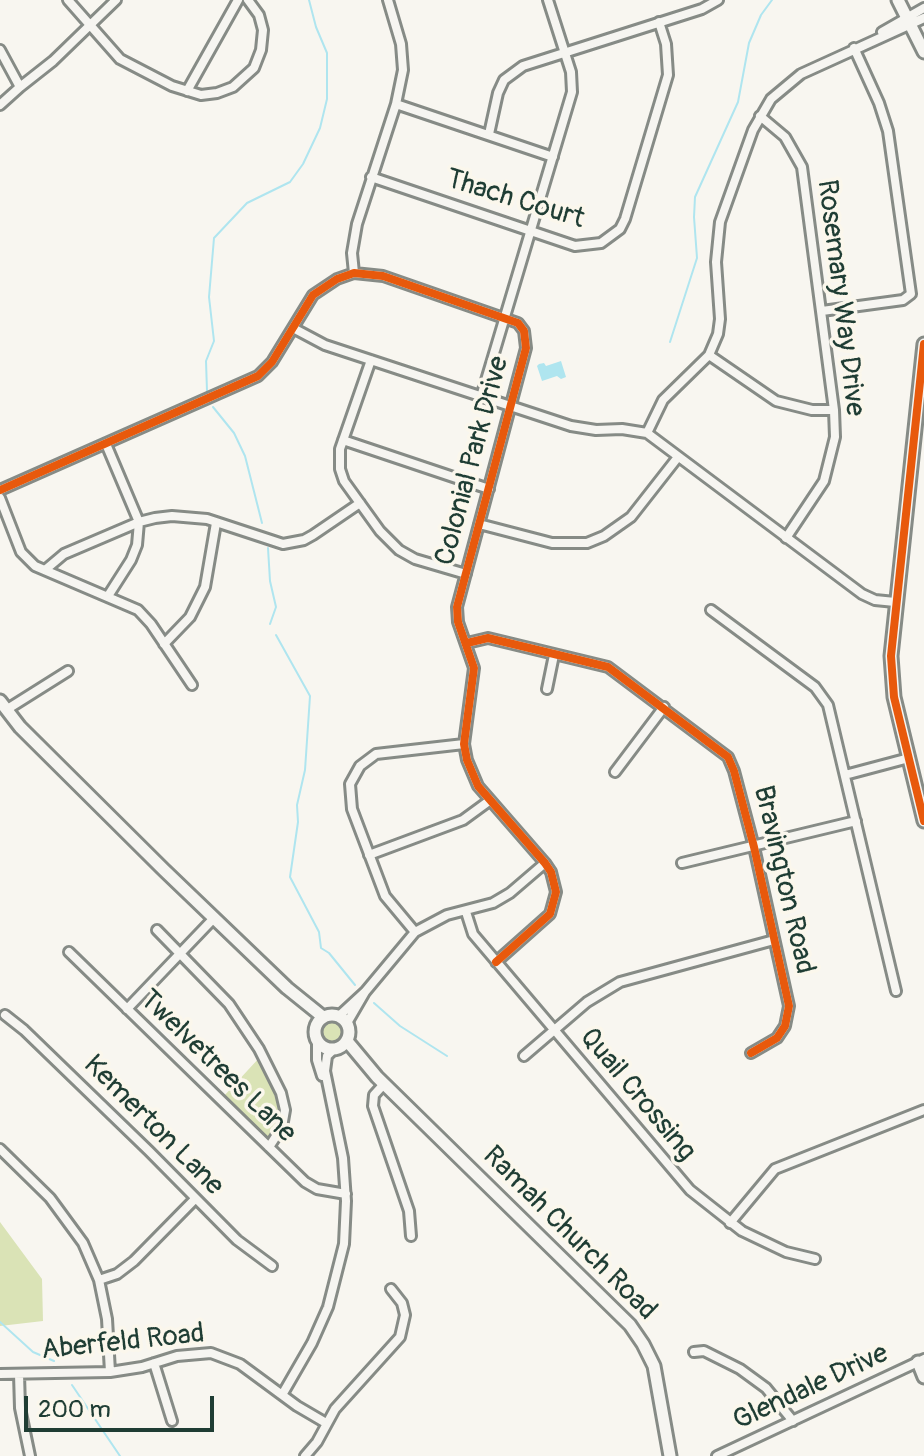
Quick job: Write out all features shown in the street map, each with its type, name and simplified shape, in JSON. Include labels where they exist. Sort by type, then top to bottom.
[{"type":"main road","points":[[898,0],[924,52]]},
{"type":"main road","points":[[924,344],[891,656],[892,683],[924,821]]},
{"type":"main road","points":[[3,705],[58,765],[319,1021],[343,1020],[349,1033],[347,1041],[335,1049]]},
{"type":"main road","points":[[317,1042],[319,1021]]},
{"type":"main road","name":"Ramah Church Road","points":[[347,1041],[380,1080],[630,1325],[654,1366],[670,1456]]},
{"type":"main road","name":"Ramah Church Road","points":[[317,1042],[347,1054],[380,1080]]},
{"type":"main road","points":[[921,1361],[924,1377]]},
{"type":"street","points":[[68,0],[120,59],[172,86],[201,95],[233,87],[254,68],[261,50],[263,30],[259,15],[248,0]]},
{"type":"street","points":[[0,105],[53,61],[116,0]]},
{"type":"street","points":[[187,91],[238,0]]},
{"type":"street","points":[[0,490],[258,376],[272,362],[313,295],[337,279],[354,273],[353,240],[396,104],[402,59],[399,35],[388,0]]},
{"type":"street","points":[[481,397],[572,92],[573,83],[565,52],[548,0]]},
{"type":"street","points":[[489,134],[504,80],[523,66],[702,9],[718,0]]},
{"type":"street","points":[[647,433],[663,400],[709,355],[718,334],[720,319],[716,262],[720,222],[760,116],[785,85],[801,74],[876,38],[881,32],[908,20],[924,8]]},
{"type":"street","points":[[908,20],[924,18]]},
{"type":"street","name":"Thach Court","points":[[371,177],[575,246],[589,246],[611,236],[625,219],[668,75],[666,44],[659,22]]},
{"type":"street","points":[[822,311],[903,300],[911,294],[888,131],[854,48]]},
{"type":"street","points":[[0,50],[20,87]]},
{"type":"street","points":[[396,104],[553,157]]},
{"type":"street","name":"Rosemary Way Drive","points":[[760,116],[785,137],[802,167],[834,410],[835,437],[824,481],[786,538]]},
{"type":"street","name":"Colonial Park Drive","points":[[354,273],[383,276],[505,317],[518,323],[527,338],[512,407],[457,607],[458,622],[472,657],[474,680],[464,744],[472,774],[489,801],[545,863],[555,881],[556,892],[550,914],[496,962]]},
{"type":"street","points":[[293,328],[325,345],[580,429],[622,429],[647,433],[862,594],[875,600],[895,602]]},
{"type":"street","points":[[709,355],[776,401],[812,410],[834,410]]},
{"type":"street","points":[[371,360],[339,457],[344,481],[380,531],[399,550],[415,559],[466,574]]},
{"type":"street","points":[[343,440],[489,489]]},
{"type":"street","points":[[106,444],[139,522],[137,545],[131,560],[108,596]]},
{"type":"street","points":[[479,524],[552,543],[587,543],[604,536],[631,517],[678,457]]},
{"type":"street","points":[[0,498],[21,552],[35,566],[138,610],[192,685]]},
{"type":"street","points":[[45,570],[64,554],[139,522],[181,516],[207,519],[273,542],[291,543],[313,535],[360,503]]},
{"type":"street","points":[[164,644],[190,617],[205,587],[216,523]]},
{"type":"street","points":[[711,610],[820,693],[828,705],[896,991]]},
{"type":"street","name":"Bravington Road","points":[[467,643],[488,638],[608,667],[728,757],[754,847],[788,1013],[785,1026],[777,1038],[751,1053]]},
{"type":"street","points":[[547,689],[554,655]]},
{"type":"street","points":[[3,705],[68,671]]},
{"type":"street","points":[[615,772],[664,707]]},
{"type":"street","points":[[415,932],[385,896],[349,796],[350,784],[360,766],[376,754],[464,744]]},
{"type":"street","points":[[845,775],[909,758]]},
{"type":"street","points":[[369,855],[463,820],[489,801]]},
{"type":"street","points":[[682,863],[856,821]]},
{"type":"street","points":[[343,1020],[415,932],[447,915],[493,903],[510,893],[545,863]]},
{"type":"street","name":"Quail Crossing","points":[[466,912],[473,934],[682,1182],[730,1223],[786,1252],[815,1259]]},
{"type":"street","points":[[127,1009],[214,918]]},
{"type":"street","points":[[157,930],[238,1015],[252,1035],[281,1093],[285,1119],[279,1135],[269,1147]]},
{"type":"street","points":[[524,1056],[587,1002],[620,982],[774,940]]},
{"type":"street","name":"Twelvetrees Lane","points":[[69,952],[310,1186],[346,1194]]},
{"type":"street","name":"Kemerton Lane","points":[[5,1015],[47,1052],[237,1240],[272,1266]]},
{"type":"street","points":[[317,1042],[317,1063],[328,1087]]},
{"type":"street","points":[[282,1395],[312,1343],[328,1307],[342,1255],[346,1194],[341,1141],[325,1063],[327,1056],[335,1049]]},
{"type":"street","points":[[380,1080],[373,1106],[409,1211],[411,1236]]},
{"type":"street","points":[[730,1223],[775,1169],[924,1110]]},
{"type":"street","points":[[0,1149],[65,1215],[83,1243],[99,1280],[107,1319],[110,1372]]},
{"type":"street","points":[[99,1280],[117,1274],[134,1261],[195,1199]]},
{"type":"street","points":[[305,1456],[317,1442],[335,1409],[400,1337],[405,1315],[402,1303],[391,1289]]},
{"type":"street","points":[[694,1352],[716,1355],[740,1369],[766,1388],[793,1421]]},
{"type":"street","name":"Aberfeld Road","points":[[0,1374],[110,1372],[177,1356],[211,1353],[240,1364],[326,1423]]},
{"type":"street","name":"Glendale Drive","points":[[717,1456],[921,1361]]},
{"type":"street","points":[[154,1363],[172,1421]]},
{"type":"street","points":[[19,1374],[20,1408],[30,1456]]},
{"type":"street","points":[[740,1446],[745,1456]]},
{"type":"green space","points":[[332,1015],[344,1020],[349,1032],[344,1044],[332,1049],[320,1044],[315,1032],[320,1020]]},
{"type":"green space","points":[[260,1057],[282,1107],[281,1124],[270,1140],[266,1140],[223,1097]]},
{"type":"green space","points":[[0,1222],[42,1279],[43,1321],[0,1326]]},
{"type":"water","points":[[561,361],[566,377],[561,379],[557,376],[542,381],[537,366]]},
{"type":"waterway","points":[[207,391],[206,361],[214,341],[209,297],[214,238],[247,203],[290,182],[303,164],[320,128],[327,99],[327,53],[309,0]]},
{"type":"waterway","points":[[670,342],[697,258],[695,197],[738,102],[749,43],[761,15],[772,0]]},
{"type":"waterway","points":[[213,407],[234,433],[245,456],[262,523]]},
{"type":"waterway","points":[[268,548],[270,581],[276,607],[270,624]]},
{"type":"waterway","points":[[276,635],[310,696],[305,770],[297,805],[298,822],[290,877],[319,932],[321,948],[329,953],[355,985]]},
{"type":"waterway","points":[[374,1003],[400,1026],[447,1056]]},
{"type":"waterway","points":[[0,1322],[33,1352],[54,1361]]},
{"type":"waterway","points":[[72,1385],[120,1456]]},
{"type":"cycle path","points":[[0,490],[258,376],[272,362],[313,295],[337,279],[354,273],[383,276],[518,323],[524,331],[526,348],[457,607],[458,622],[474,668],[464,744],[478,786],[545,863],[551,872],[556,892],[550,914],[496,962]]},
{"type":"cycle path","points":[[924,344],[891,656],[894,697],[924,821]]},
{"type":"cycle path","points":[[467,643],[488,638],[608,667],[728,757],[754,847],[789,1006],[785,1026],[777,1038],[751,1053]]}]
